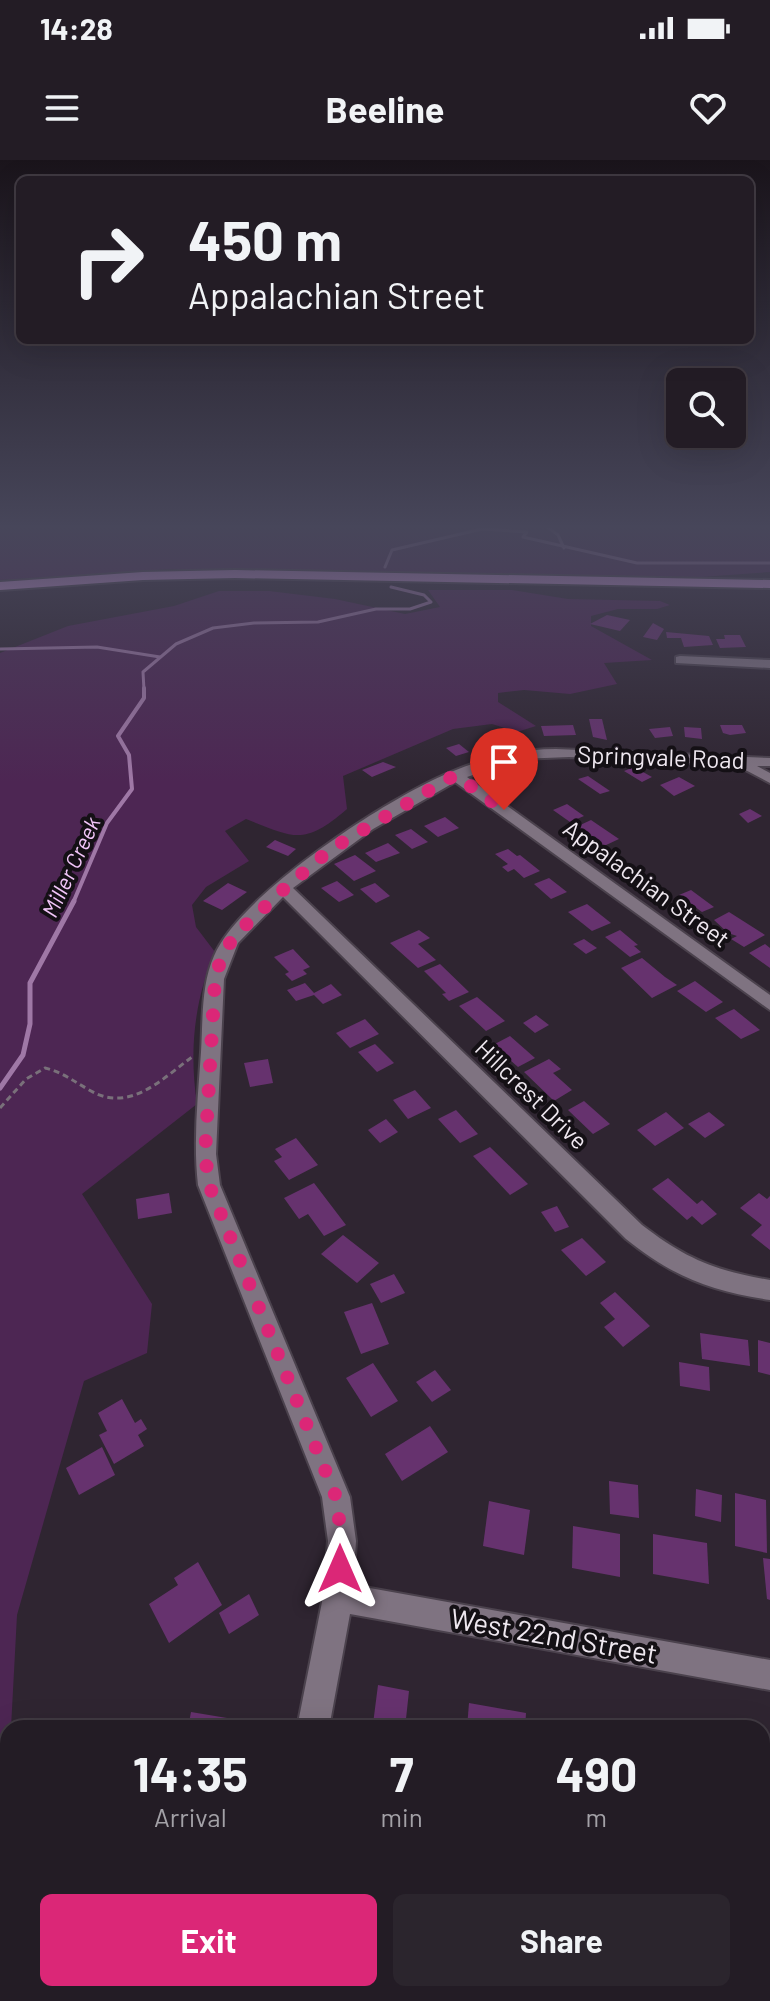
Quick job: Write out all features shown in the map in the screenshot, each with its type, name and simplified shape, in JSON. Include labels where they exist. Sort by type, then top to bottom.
[{"type":"street","points":[[680,660],[770,664]]},
{"type":"street","name":"Springvale Road","points":[[315,1720],[338,1597],[342,1541],[336,1497],[209,1185],[205,1154],[211,1044],[215,979],[222,955],[236,934],[331,849],[455,775],[494,759],[549,753],[770,762]]},
{"type":"street","points":[[738,761],[770,779]]},
{"type":"street","name":"Appalachian Street","points":[[455,775],[770,1004]]},
{"type":"street","name":"Hillcrest Drive","points":[[284,889],[653,1248],[697,1276],[770,1290]]},
{"type":"street","name":"West 22nd Street","points":[[338,1597],[770,1675]]},
{"type":"path","points":[[0,1108],[26,1079],[45,1068],[62,1071],[102,1096],[122,1100],[149,1088],[211,1044]]},
{"type":"shaded area","points":[[148,611],[391,611],[405,614],[420,611],[611,611],[591,616],[591,626],[652,660],[604,663],[617,684],[570,694],[524,690],[498,693],[498,702],[536,726],[517,732],[492,724],[453,729],[343,776],[347,809],[320,829],[299,835],[288,834],[246,819],[225,831],[249,861],[206,887],[192,905],[196,927],[215,952],[202,989],[195,1026],[193,1065],[197,1104],[82,1194],[152,1304],[147,1353],[84,1381],[17,1615],[11,1720],[0,1720],[0,653],[68,626]]},
{"type":"building","points":[[607,615],[630,620],[620,631],[590,624]]},
{"type":"building","points":[[653,623],[664,629],[657,640],[643,637]]},
{"type":"building","points":[[666,632],[709,636],[713,645],[684,647],[681,638],[667,638]]},
{"type":"building","points":[[724,635],[740,635],[746,647],[720,648],[716,639],[725,639]]},
{"type":"building","points":[[589,719],[602,719],[607,740],[593,737]]},
{"type":"building","points":[[573,725],[576,735],[544,736],[541,726]]},
{"type":"building","points":[[720,725],[742,725],[746,733],[723,733]]},
{"type":"building","points":[[670,727],[673,736],[655,738],[649,729]]},
{"type":"building","points":[[684,727],[701,728],[702,739],[685,737]]},
{"type":"building","points":[[459,744],[469,752],[456,756],[446,748]]},
{"type":"building","points":[[383,762],[396,767],[372,777],[362,770]]},
{"type":"building","points":[[634,767],[652,777],[642,782],[624,771]]},
{"type":"building","points":[[588,776],[610,791],[600,794],[578,779]]},
{"type":"building","points":[[679,777],[695,786],[674,796],[660,785]]},
{"type":"building","points":[[567,804],[584,816],[570,822],[553,810]]},
{"type":"building","points":[[750,809],[762,816],[748,823],[739,814]]},
{"type":"building","points":[[445,817],[459,828],[438,837],[424,826]]},
{"type":"building","points":[[591,820],[619,839],[604,846],[576,827]]},
{"type":"building","points":[[411,829],[428,842],[412,849],[395,835]]},
{"type":"building","points":[[275,840],[296,849],[288,856],[266,847]]},
{"type":"building","points":[[388,843],[400,853],[376,862],[365,853]]},
{"type":"building","points":[[508,849],[540,871],[524,878],[514,869],[508,872],[502,867],[508,864],[495,854]]},
{"type":"building","points":[[355,855],[376,871],[354,881],[334,864]]},
{"type":"building","points":[[549,878],[567,892],[551,899],[534,884]]},
{"type":"building","points":[[337,881],[354,895],[339,902],[321,888]]},
{"type":"building","points":[[228,883],[247,892],[222,910],[203,901]]},
{"type":"building","points":[[375,883],[390,896],[376,903],[360,889]]},
{"type":"building","points":[[691,890],[714,907],[702,912],[679,895]]},
{"type":"building","points":[[587,904],[611,923],[592,931],[568,912]]},
{"type":"building","points":[[729,912],[765,935],[744,947],[731,939],[737,936],[728,933],[714,920]]},
{"type":"building","points":[[419,930],[430,938],[418,944],[436,960],[418,968],[390,943]]},
{"type":"building","points":[[620,930],[638,945],[634,946],[641,952],[630,957],[605,937]]},
{"type":"building","points":[[584,939],[597,948],[586,954],[573,944]]},
{"type":"building","points":[[765,944],[770,948],[770,968],[749,953]]},
{"type":"building","points":[[293,949],[310,967],[303,970],[307,974],[292,981],[285,974],[289,972],[274,957]]},
{"type":"building","points":[[642,958],[677,985],[652,998],[621,968]]},
{"type":"building","points":[[440,964],[469,992],[449,1001],[442,994],[446,993],[424,971]]},
{"type":"building","points":[[695,981],[723,1002],[706,1012],[677,991]]},
{"type":"building","points":[[305,983],[314,993],[331,984],[342,995],[323,1004],[314,995],[296,1001],[287,990]]},
{"type":"building","points":[[477,997],[505,1021],[486,1031],[459,1006]]},
{"type":"building","points":[[734,1009],[760,1030],[741,1039],[715,1018]]},
{"type":"building","points":[[536,1015],[549,1025],[535,1033],[523,1023]]},
{"type":"building","points":[[365,1019],[379,1034],[350,1048],[336,1033]]},
{"type":"building","points":[[510,1036],[535,1058],[518,1067],[493,1045]]},
{"type":"building","points":[[375,1044],[394,1063],[377,1072],[358,1052]]},
{"type":"building","points":[[268,1059],[273,1083],[250,1087],[244,1063]]},
{"type":"building","points":[[549,1059],[561,1069],[553,1073],[572,1090],[554,1101],[524,1072]]},
{"type":"building","points":[[415,1090],[431,1108],[408,1119],[393,1100]]},
{"type":"building","points":[[584,1101],[610,1124],[593,1134],[568,1110]]},
{"type":"building","points":[[456,1110],[478,1134],[460,1143],[438,1119]]},
{"type":"building","points":[[666,1112],[684,1128],[655,1146],[637,1130]]},
{"type":"building","points":[[709,1112],[725,1125],[705,1138],[688,1124]]},
{"type":"building","points":[[386,1119],[398,1132],[380,1143],[368,1130]]},
{"type":"building","points":[[296,1138],[318,1165],[289,1180],[274,1161],[282,1157],[275,1149]]},
{"type":"building","points":[[490,1147],[528,1184],[510,1195],[473,1156]]},
{"type":"building","points":[[668,1178],[697,1204],[702,1200],[717,1214],[702,1225],[692,1216],[687,1220],[652,1189]]},
{"type":"building","points":[[314,1183],[346,1225],[324,1236],[308,1214],[299,1219],[284,1198]]},
{"type":"building","points":[[169,1193],[172,1213],[138,1219],[136,1199]]},
{"type":"building","points":[[759,1193],[767,1199],[770,1196],[770,1250],[751,1235],[762,1225],[740,1208]]},
{"type":"building","points":[[557,1206],[569,1227],[555,1232],[541,1212]]},
{"type":"building","points":[[343,1235],[379,1263],[357,1283],[321,1254]]},
{"type":"building","points":[[582,1238],[606,1262],[586,1276],[561,1250]]},
{"type":"building","points":[[394,1274],[405,1293],[381,1303],[370,1284]]},
{"type":"building","points":[[615,1292],[650,1326],[623,1347],[604,1327],[615,1319],[600,1303]]},
{"type":"building","points":[[372,1303],[389,1344],[361,1354],[344,1312]]},
{"type":"building","points":[[700,1333],[748,1340],[750,1366],[702,1359]]},
{"type":"building","points":[[758,1340],[770,1343],[770,1375],[758,1372]]},
{"type":"building","points":[[679,1362],[709,1367],[710,1391],[680,1386]]},
{"type":"building","points":[[373,1363],[398,1401],[371,1417],[346,1378]]},
{"type":"building","points":[[435,1370],[451,1390],[432,1402],[416,1382]]},
{"type":"building","points":[[122,1399],[135,1423],[141,1419],[147,1429],[138,1435],[144,1446],[114,1464],[99,1435],[107,1431],[98,1413]]},
{"type":"building","points":[[430,1426],[448,1452],[402,1481],[385,1454]]},
{"type":"building","points":[[102,1447],[115,1475],[79,1495],[66,1468]]},
{"type":"building","points":[[609,1481],[638,1485],[639,1518],[610,1514]]},
{"type":"building","points":[[696,1489],[722,1495],[721,1522],[695,1516]]},
{"type":"building","points":[[735,1493],[766,1500],[767,1553],[735,1546]]},
{"type":"building","points":[[489,1501],[530,1510],[524,1555],[483,1546]]},
{"type":"building","points":[[573,1526],[620,1534],[620,1577],[572,1568]]},
{"type":"building","points":[[653,1534],[707,1543],[709,1584],[653,1574]]},
{"type":"building","points":[[763,1558],[770,1559],[770,1600],[767,1599]]},
{"type":"building","points":[[198,1562],[222,1605],[169,1643],[149,1604],[178,1585],[174,1578]]},
{"type":"building","points":[[249,1594],[259,1615],[229,1634],[219,1613]]},
{"type":"building","points":[[378,1685],[409,1691],[406,1720],[374,1720]]},
{"type":"building","points":[[469,1703],[526,1713],[526,1720],[468,1720]]},
{"type":"building","points":[[191,1712],[227,1718],[227,1720],[190,1720]]},
{"type":"waterway","name":"Miller Creek","points":[[144,690],[143,672],[176,644],[213,628],[254,623],[318,622],[367,611]]},
{"type":"waterway","points":[[0,649],[97,647],[160,657]]},
{"type":"waterway","name":"Miller Creek","points":[[73,902],[107,823],[132,789],[129,755],[118,736],[144,698],[144,690]]},
{"type":"waterway","name":"Miller Creek","points":[[0,1088],[23,1055],[30,1024],[30,983],[73,902]]},
{"type":"route","points":[[340,1569],[342,1541],[336,1497],[209,1185],[205,1154],[215,979],[222,955],[236,934],[260,909],[331,849],[455,775],[504,810]]}]
